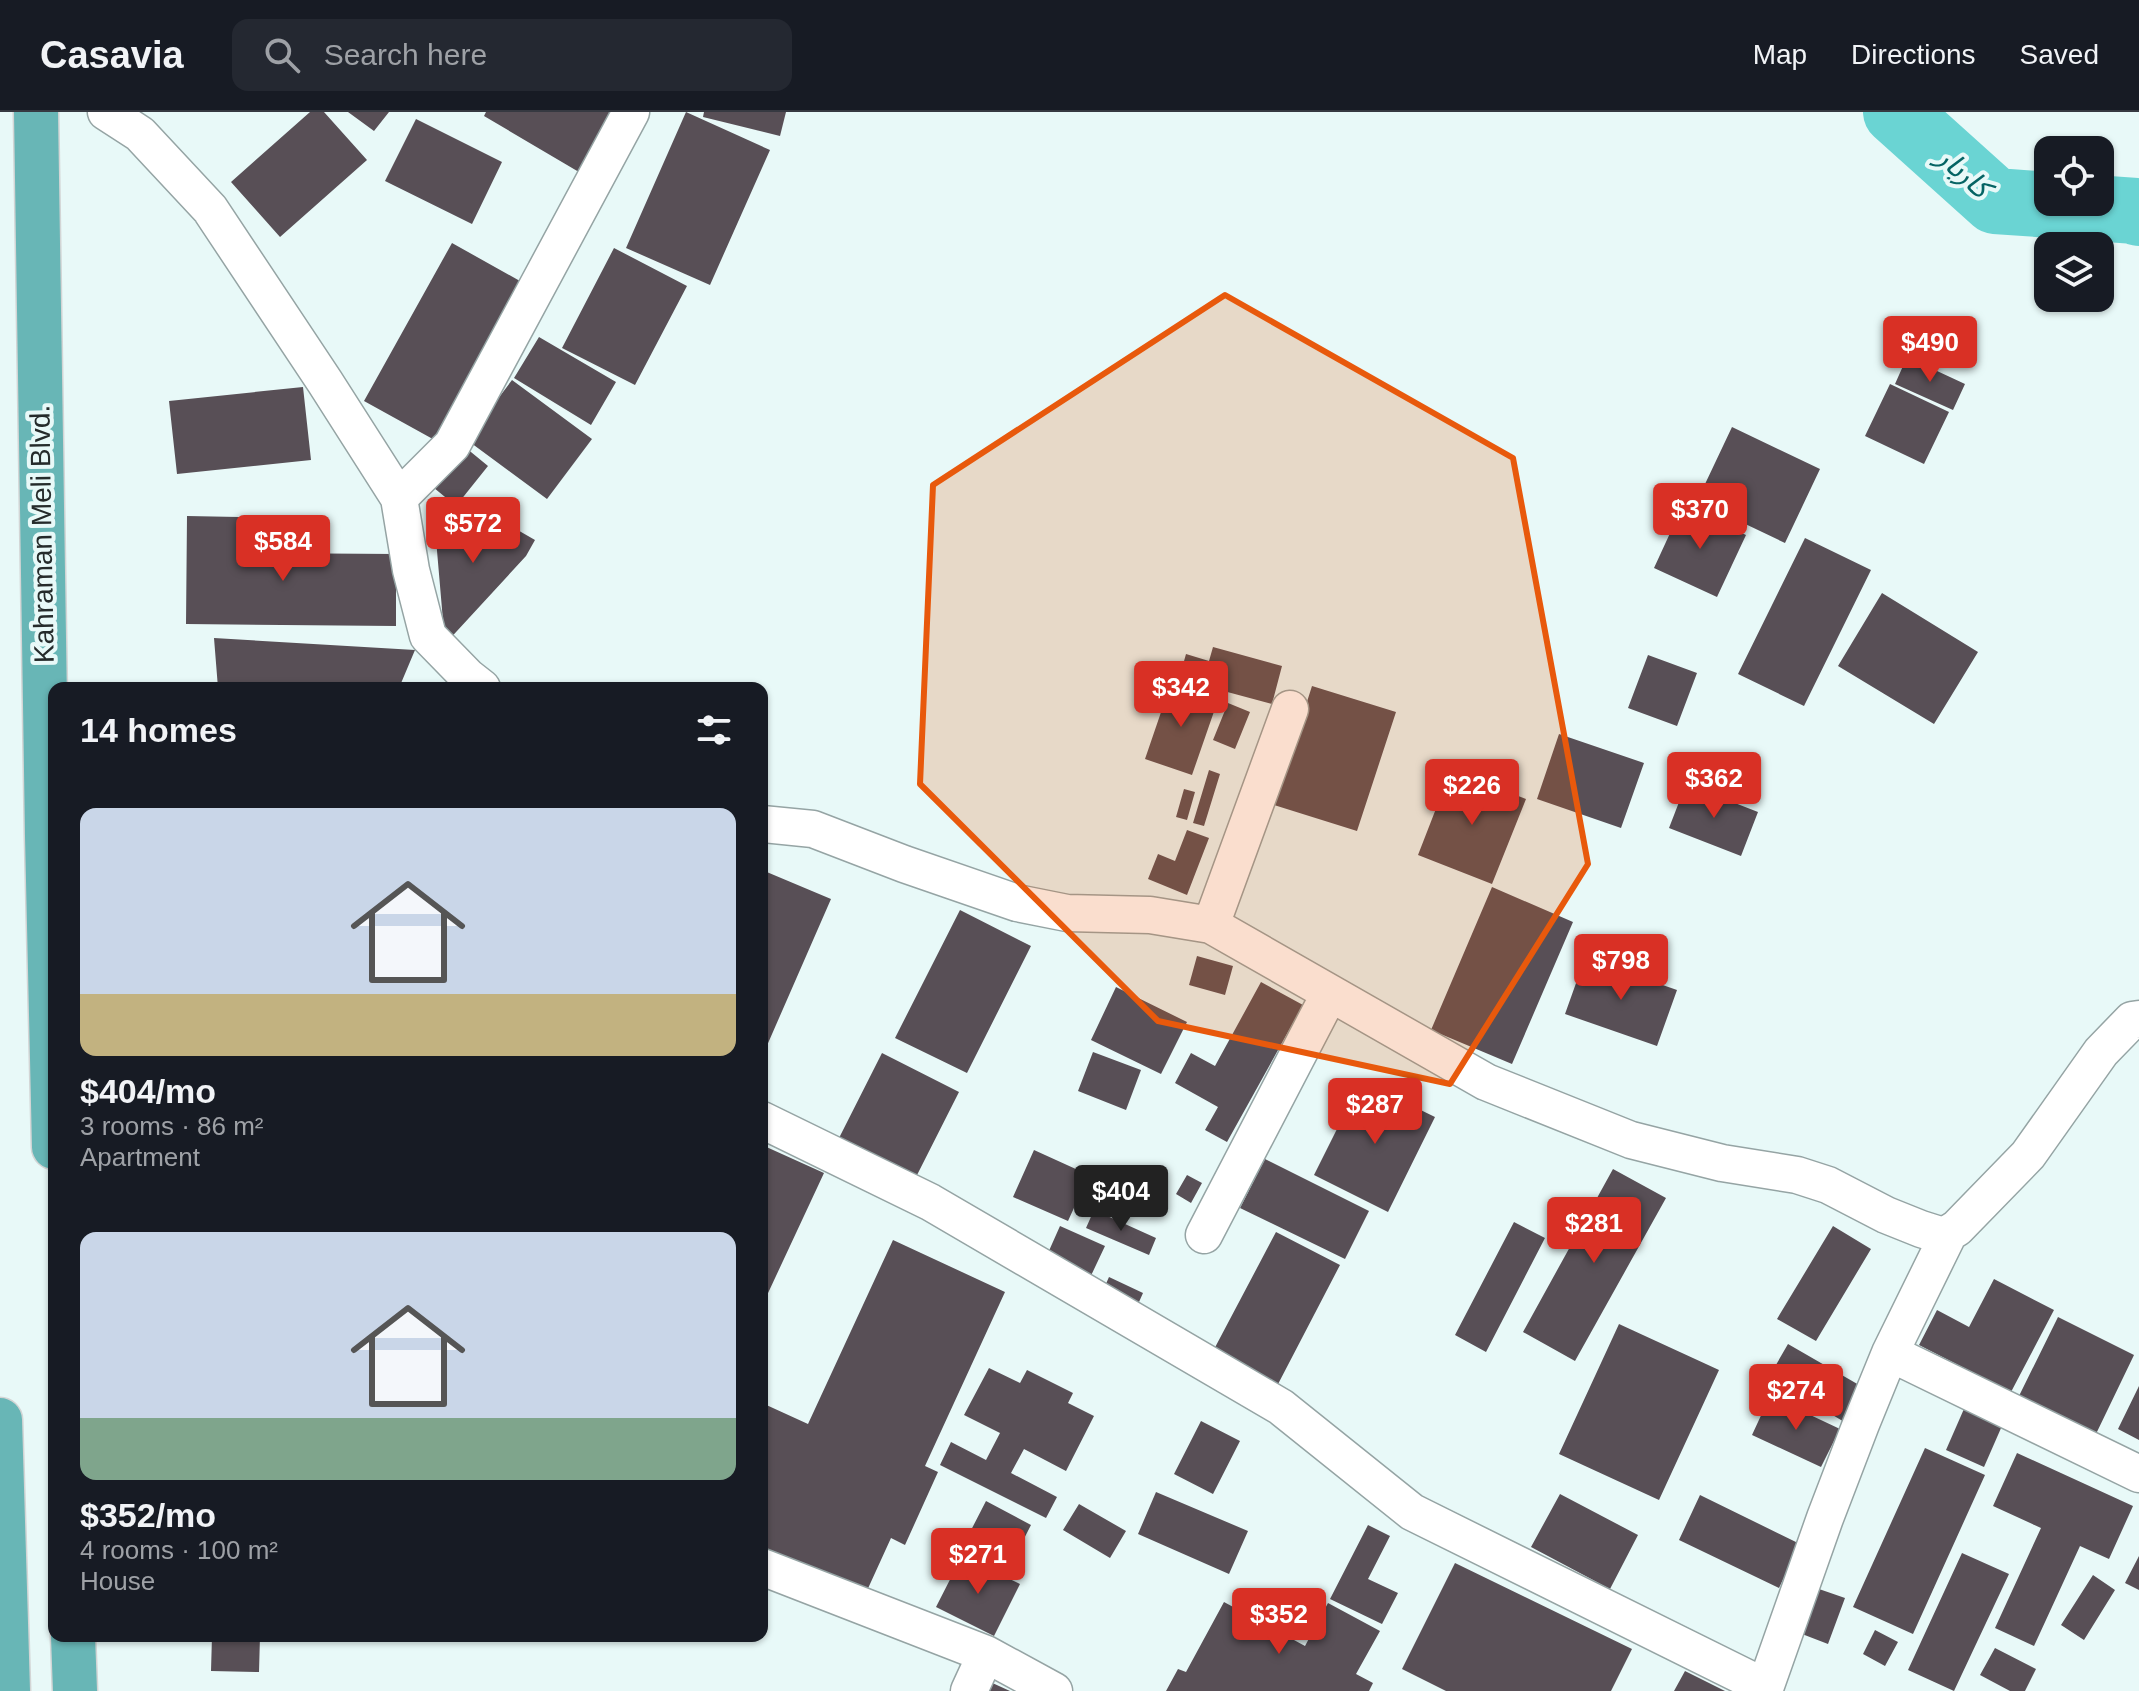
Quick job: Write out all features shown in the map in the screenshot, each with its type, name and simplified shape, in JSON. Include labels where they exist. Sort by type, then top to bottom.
[{"type":"highway","name":"Kahraman Meli Blvd.","points":[[36,112],[48,733]]},
{"type":"highway","points":[[0,1420],[8,1691]]},
{"type":"highway","points":[[73,1642],[75,1691]]},
{"type":"street","points":[[106,112],[140,134],[210,209],[399,498],[411,570],[428,636],[474,682]]},
{"type":"street","points":[[399,498],[452,445],[631,112]]},
{"type":"street","points":[[1211,925],[1290,709]]},
{"type":"street","points":[[768,825],[813,829],[1017,903],[1067,913],[1150,915],[1211,925],[1486,1082],[1631,1140],[1722,1163],[1797,1175],[1828,1185],[1886,1215],[1940,1235],[1957,1228],[2028,1155],[2101,1052],[2132,1020],[2139,1019]]},
{"type":"street","points":[[1204,1235],[1330,993]]},
{"type":"street","points":[[768,1123],[930,1202],[1281,1407],[1412,1512],[1764,1689],[1825,1518],[1890,1353],[1949,1233]]},
{"type":"street","points":[[1890,1353],[2139,1474]]},
{"type":"street","points":[[768,1569],[986,1654],[1054,1691]]},
{"type":"street","points":[[969,1691],[986,1654]]},
{"type":"highlighted area","points":[[1225,295],[1513,458],[1588,864],[1450,1084],[1158,1021],[920,784],[933,485]]},
{"type":"building","points":[[310,112],[324,112],[367,160],[280,237],[231,182]]},
{"type":"building","points":[[348,112],[389,112],[374,131]]},
{"type":"building","points":[[486,112],[623,112],[584,175],[484,116]]},
{"type":"building","points":[[686,112],[770,150],[710,285],[626,248]]},
{"type":"building","points":[[704,112],[786,112],[780,136],[703,117]]},
{"type":"building","points":[[416,119],[502,162],[472,224],[385,181]]},
{"type":"building","points":[[452,243],[527,285],[440,443],[364,401]]},
{"type":"building","points":[[614,248],[687,286],[635,385],[562,348]]},
{"type":"building","points":[[539,337],[616,382],[591,425],[514,378]]},
{"type":"building","points":[[1907,357],[1965,384],[1953,410],[1895,384]]},
{"type":"building","points":[[512,380],[592,439],[547,499],[467,440]]},
{"type":"building","points":[[1890,384],[1949,412],[1924,464],[1865,436]]},
{"type":"building","points":[[303,387],[311,460],[177,474],[169,401]]},
{"type":"building","points":[[1732,427],[1820,469],[1785,543],[1697,501]]},
{"type":"building","points":[[460,443],[488,466],[456,506],[428,483]]},
{"type":"building","points":[[433,504],[491,537],[500,520],[535,540],[526,556],[445,644]]},
{"type":"building","points":[[1683,505],[1746,535],[1717,597],[1654,568]]},
{"type":"building","points":[[187,516],[239,517],[239,553],[396,554],[396,626],[186,624]]},
{"type":"building","points":[[1805,538],[1871,570],[1804,706],[1738,674]]},
{"type":"building","points":[[1882,593],[1978,652],[1934,724],[1838,666]]},
{"type":"building","points":[[214,638],[415,650],[402,682],[218,682]]},
{"type":"building","points":[[1213,647],[1282,666],[1272,704],[1179,679],[1186,654],[1209,661]]},
{"type":"building","points":[[1648,655],[1697,673],[1677,726],[1628,708]]},
{"type":"building","points":[[1171,683],[1218,700],[1192,775],[1145,759]]},
{"type":"building","points":[[1312,686],[1396,712],[1357,831],[1274,805]]},
{"type":"building","points":[[1228,703],[1250,712],[1235,749],[1213,740]]},
{"type":"building","points":[[1559,734],[1644,763],[1621,828],[1537,799]]},
{"type":"building","points":[[1209,770],[1220,774],[1204,826],[1193,823]]},
{"type":"building","points":[[1451,770],[1526,799],[1492,884],[1418,855]]},
{"type":"building","points":[[1686,784],[1758,812],[1741,856],[1669,828]]},
{"type":"building","points":[[1184,789],[1195,792],[1187,820],[1176,817]]},
{"type":"building","points":[[1187,830],[1209,838],[1187,895],[1148,879],[1158,854],[1175,861]]},
{"type":"building","points":[[768,873],[831,899],[768,1043]]},
{"type":"building","points":[[1492,887],[1573,922],[1512,1064],[1431,1030]]},
{"type":"building","points":[[960,910],[1031,946],[967,1073],[895,1038]]},
{"type":"building","points":[[1197,956],[1233,966],[1225,995],[1189,985]]},
{"type":"building","points":[[1585,958],[1677,990],[1657,1046],[1565,1014]]},
{"type":"building","points":[[1261,982],[1303,1005],[1227,1142],[1205,1130],[1218,1107],[1175,1083],[1191,1053],[1215,1066]]},
{"type":"building","points":[[1116,987],[1187,1022],[1161,1074],[1091,1040]]},
{"type":"building","points":[[1093,1052],[1141,1070],[1126,1110],[1078,1091]]},
{"type":"building","points":[[882,1053],[959,1092],[915,1179],[838,1140]]},
{"type":"building","points":[[1361,1081],[1435,1117],[1388,1212],[1314,1175]]},
{"type":"building","points":[[768,1148],[824,1173],[768,1293]]},
{"type":"building","points":[[1034,1150],[1089,1175],[1068,1221],[1013,1197]]},
{"type":"building","points":[[1265,1159],[1369,1211],[1345,1259],[1240,1208]]},
{"type":"building","points":[[1613,1169],[1666,1198],[1575,1361],[1523,1332]]},
{"type":"building","points":[[1187,1175],[1202,1183],[1191,1203],[1176,1194]]},
{"type":"building","points":[[1094,1210],[1156,1238],[1149,1255],[1086,1228]]},
{"type":"building","points":[[1514,1222],[1545,1238],[1486,1352],[1455,1335]]},
{"type":"building","points":[[1060,1226],[1105,1246],[1088,1282],[1044,1262]]},
{"type":"building","points":[[1833,1226],[1871,1249],[1816,1341],[1777,1319]]},
{"type":"building","points":[[1276,1232],[1340,1265],[1276,1388],[1211,1355]]},
{"type":"building","points":[[893,1240],[1005,1292],[925,1466],[938,1472],[905,1545],[891,1538],[865,1595],[768,1551],[768,1406],[808,1424]]},
{"type":"building","points":[[1109,1277],[1143,1293],[1135,1311],[1101,1295]]},
{"type":"building","points":[[1994,1279],[2054,1310],[2011,1392],[1919,1345],[1937,1310],[1969,1327]]},
{"type":"building","points":[[2058,1317],[2134,1355],[2095,1436],[2018,1398]]},
{"type":"building","points":[[1619,1324],[1719,1370],[1659,1500],[1559,1454]]},
{"type":"building","points":[[1788,1344],[1866,1389],[1846,1423],[1769,1377]]},
{"type":"building","points":[[989,1368],[1020,1383],[1027,1370],[1073,1393],[1068,1403],[1094,1416],[1066,1471],[1024,1449],[1011,1473],[1057,1497],[1046,1518],[940,1465],[951,1442],[986,1460],[1000,1433],[964,1415]]},
{"type":"building","points":[[2139,1386],[2139,1440],[2118,1429]]},
{"type":"building","points":[[1770,1396],[1840,1429],[1821,1467],[1752,1435]]},
{"type":"building","points":[[1967,1402],[2005,1419],[1984,1467],[1946,1450]]},
{"type":"building","points":[[1201,1421],[1240,1441],[1213,1494],[1174,1474]]},
{"type":"building","points":[[1925,1448],[1985,1475],[1913,1634],[1853,1607]]},
{"type":"building","points":[[2017,1453],[2133,1506],[2109,1559],[2080,1546],[2034,1646],[1995,1628],[2041,1528],[1993,1506]]},
{"type":"building","points":[[1156,1492],[1248,1531],[1229,1574],[1138,1534]]},
{"type":"building","points":[[1560,1494],[1638,1535],[1610,1589],[1531,1547]]},
{"type":"building","points":[[1700,1495],[1800,1544],[1779,1588],[1679,1540]]},
{"type":"building","points":[[986,1501],[1031,1525],[1012,1562],[967,1538]]},
{"type":"building","points":[[1079,1504],[1126,1531],[1110,1558],[1063,1530]]},
{"type":"building","points":[[1368,1525],[1390,1536],[1368,1579],[1398,1593],[1382,1624],[1330,1599]]},
{"type":"building","points":[[1962,1553],[2009,1574],[1954,1691],[1908,1670]]},
{"type":"building","points":[[962,1556],[1020,1584],[994,1636],[936,1607]]},
{"type":"building","points":[[2139,1556],[2139,1590],[2125,1583]]},
{"type":"building","points":[[1455,1563],[1632,1649],[1611,1691],[1446,1691],[1402,1669]]},
{"type":"building","points":[[2093,1575],[2115,1590],[2084,1640],[2061,1625]]},
{"type":"building","points":[[1819,1589],[1845,1598],[1828,1644],[1802,1634]]},
{"type":"building","points":[[1224,1602],[1305,1646],[1328,1603],[1380,1631],[1356,1674],[1373,1683],[1369,1691],[1166,1691],[1178,1669],[1186,1672]]},
{"type":"building","points":[[1875,1630],[1898,1642],[1885,1666],[1863,1654]]},
{"type":"building","points":[[212,1642],[260,1642],[259,1672],[211,1671]]},
{"type":"building","points":[[1995,1648],[2036,1669],[2025,1691],[2010,1691],[1980,1675]]},
{"type":"building","points":[[1685,1671],[1725,1691],[1674,1691]]},
{"type":"building","points":[[988,1681],[1010,1691],[983,1691]]},
{"type":"waterway","name":"کاربار","points":[[1896,112],[1995,201],[2139,213]]}]
